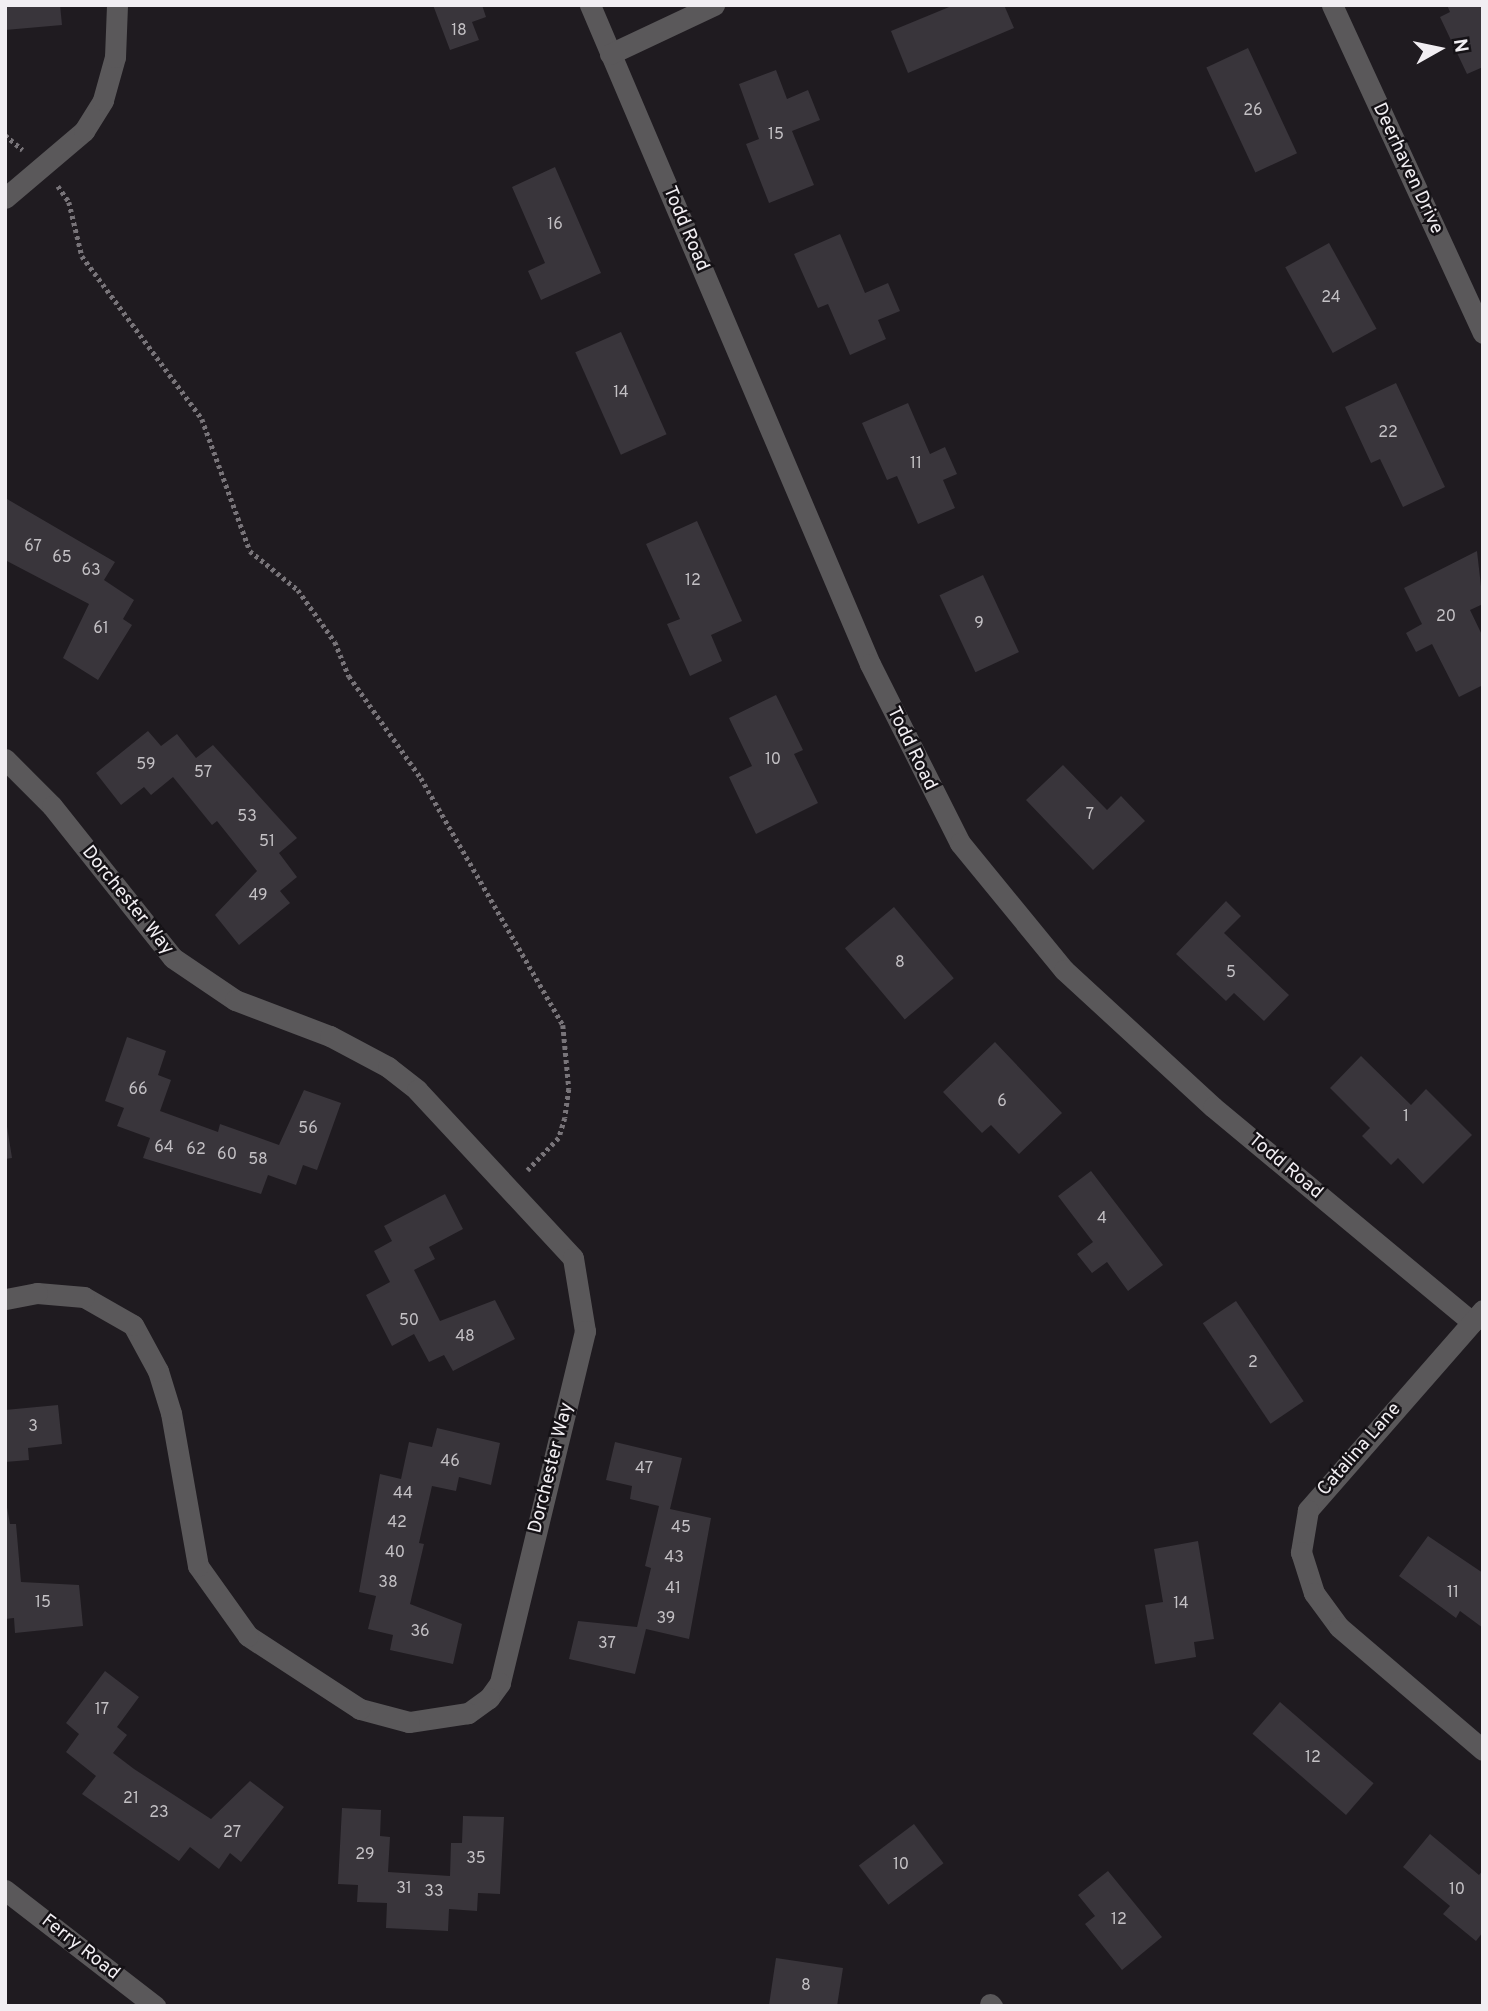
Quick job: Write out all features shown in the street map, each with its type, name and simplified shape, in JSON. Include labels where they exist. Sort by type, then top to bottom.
[{"type":"street","points":[[5,198],[44,168],[84,131],[103,100],[115,57],[117,5]]},
{"type":"street","name":"Todd Road","points":[[590,5],[870,664],[960,843],[1064,970],[1213,1107],[1477,1316]]},
{"type":"street","points":[[610,54],[715,5]]},
{"type":"street","name":"Deerhaven Drive","points":[[1332,5],[1483,333]]},
{"type":"street","name":"Dorchester Way","points":[[5,759],[190,972],[235,1000],[330,1036],[388,1067],[509,1186],[573,1258],[585,1331],[500,1683],[468,1713],[439,1722],[360,1709],[248,1636],[198,1566],[171,1413],[159,1371],[133,1325],[84,1297],[37,1293],[5,1299]]},
{"type":"street","name":"Catalina Lane","points":[[1477,1316],[1308,1510],[1301,1552],[1314,1593],[1339,1627],[1483,1750]]},
{"type":"street","name":"Ferry Road","points":[[5,1890],[155,2006]]},
{"type":"path","points":[[5,135],[44,168],[69,202],[82,256],[110,301],[183,386],[202,419],[250,551],[298,590],[335,642],[349,676],[421,778],[563,1025],[569,1089],[559,1139],[509,1186]]},
{"type":"building","points":[[5,5],[60,5],[62,25],[5,30]]},
{"type":"building","points":[[433,5],[482,5],[486,17],[472,22],[479,40],[450,50]]},
{"type":"building","points":[[954,5],[1004,5],[1014,28],[908,73],[891,31]]},
{"type":"building","points":[[1447,5],[1483,5],[1483,67],[1467,74],[1440,17],[1450,12]]},
{"type":"building","points":[[1248,48],[1297,153],[1255,173],[1206,67]]},
{"type":"building","points":[[776,70],[787,99],[808,90],[820,120],[792,131],[814,185],[769,203],[746,144],[759,139],[739,84]]},
{"type":"building","points":[[555,167],[601,273],[541,300],[528,271],[545,263],[512,187]]},
{"type":"building","points":[[840,234],[865,293],[888,283],[900,311],[878,320],[886,339],[850,355],[828,304],[818,308],[794,254]]},
{"type":"building","points":[[1329,243],[1377,329],[1333,353],[1285,267]]},
{"type":"building","points":[[621,332],[667,434],[621,455],[575,352]]},
{"type":"building","points":[[1396,383],[1445,487],[1403,507],[1380,459],[1371,463],[1345,407]]},
{"type":"building","points":[[908,403],[930,454],[945,447],[957,474],[943,480],[955,508],[918,524],[897,476],[887,480],[862,423]]},
{"type":"building","points":[[7,499],[115,562],[104,580],[134,600],[123,619],[132,625],[98,680],[63,658],[89,604],[5,560]]},
{"type":"building","points":[[697,521],[742,621],[711,635],[722,661],[690,676],[667,624],[680,619],[646,544]]},
{"type":"building","points":[[1477,551],[1483,604],[1470,610],[1483,637],[1483,685],[1459,697],[1432,644],[1416,652],[1406,633],[1422,624],[1404,588]]},
{"type":"building","points":[[983,575],[1019,652],[975,672],[939,595]]},
{"type":"building","points":[[776,695],[803,750],[794,754],[818,803],[756,834],[729,777],[752,766],[729,718]]},
{"type":"building","points":[[148,731],[161,746],[177,734],[196,758],[213,745],[297,838],[279,853],[297,877],[280,891],[290,903],[239,945],[215,915],[257,871],[217,821],[212,825],[173,777],[151,795],[144,787],[121,805],[96,773]]},
{"type":"building","points":[[1063,765],[1107,810],[1121,796],[1145,821],[1093,870],[1026,800]]},
{"type":"building","points":[[1226,901],[1241,916],[1224,933],[1289,995],[1264,1021],[1234,993],[1226,1001],[1176,954]]},
{"type":"building","points":[[894,907],[954,978],[905,1019],[845,948]]},
{"type":"building","points":[[127,1037],[166,1051],[158,1075],[171,1080],[160,1111],[218,1132],[220,1124],[279,1145],[304,1090],[341,1103],[317,1170],[303,1165],[296,1185],[268,1175],[261,1194],[143,1158],[150,1138],[117,1126],[124,1108],[105,1101]]},
{"type":"building","points":[[995,1042],[1062,1113],[1019,1154],[991,1125],[982,1133],[943,1092]]},
{"type":"building","points":[[1361,1056],[1411,1105],[1426,1089],[1472,1135],[1423,1184],[1398,1158],[1391,1165],[1362,1136],[1370,1128],[1330,1088]]},
{"type":"building","points":[[5,1114],[12,1158],[5,1159]]},
{"type":"building","points":[[1091,1171],[1163,1265],[1128,1291],[1107,1262],[1092,1273],[1077,1254],[1093,1242],[1058,1196]]},
{"type":"building","points":[[445,1194],[463,1229],[429,1247],[435,1259],[414,1270],[440,1321],[495,1300],[515,1339],[453,1371],[444,1355],[429,1362],[414,1334],[392,1346],[366,1295],[390,1282],[374,1251],[392,1241],[384,1226]]},
{"type":"building","points":[[1236,1301],[1304,1401],[1271,1424],[1203,1323]]},
{"type":"building","points":[[58,1405],[62,1444],[28,1448],[29,1460],[5,1462],[5,1410]]},
{"type":"building","points":[[437,1428],[500,1443],[491,1485],[459,1477],[456,1491],[432,1486],[419,1543],[424,1544],[410,1604],[462,1624],[453,1664],[390,1650],[393,1635],[368,1629],[376,1596],[359,1592],[380,1474],[401,1479],[409,1442],[432,1447]]},
{"type":"building","points":[[615,1442],[682,1458],[670,1509],[711,1518],[689,1639],[646,1629],[635,1674],[569,1659],[578,1621],[637,1627],[651,1568],[645,1566],[659,1506],[630,1499],[632,1486],[606,1480]]},
{"type":"building","points":[[5,1496],[10,1524],[16,1524],[21,1582],[79,1585],[83,1626],[15,1633],[14,1618],[5,1619]]},
{"type":"building","points":[[1428,1536],[1483,1573],[1483,1628],[1460,1611],[1456,1618],[1399,1576]]},
{"type":"building","points":[[1198,1541],[1214,1639],[1194,1642],[1196,1657],[1155,1664],[1145,1605],[1163,1602],[1154,1549]]},
{"type":"building","points":[[105,1671],[139,1697],[117,1727],[127,1735],[113,1753],[134,1769],[211,1819],[250,1781],[284,1807],[241,1862],[230,1853],[219,1869],[190,1847],[179,1861],[82,1794],[96,1776],[66,1752],[79,1734],[66,1723]]},
{"type":"building","points":[[1280,1702],[1374,1783],[1346,1815],[1252,1734]]},
{"type":"building","points":[[342,1808],[381,1810],[380,1836],[390,1837],[388,1872],[450,1876],[451,1843],[462,1843],[463,1816],[504,1817],[500,1894],[478,1893],[477,1911],[449,1909],[448,1931],[386,1928],[387,1903],[357,1902],[358,1885],[338,1884]]},
{"type":"building","points":[[914,1824],[943,1863],[888,1905],[859,1866]]},
{"type":"building","points":[[1430,1834],[1479,1875],[1483,1870],[1483,1932],[1476,1941],[1443,1914],[1450,1906],[1403,1867]]},
{"type":"building","points":[[1108,1871],[1162,1937],[1122,1970],[1085,1924],[1095,1916],[1078,1895]]},
{"type":"building","points":[[776,1958],[843,1968],[837,2006],[769,2005]]}]
